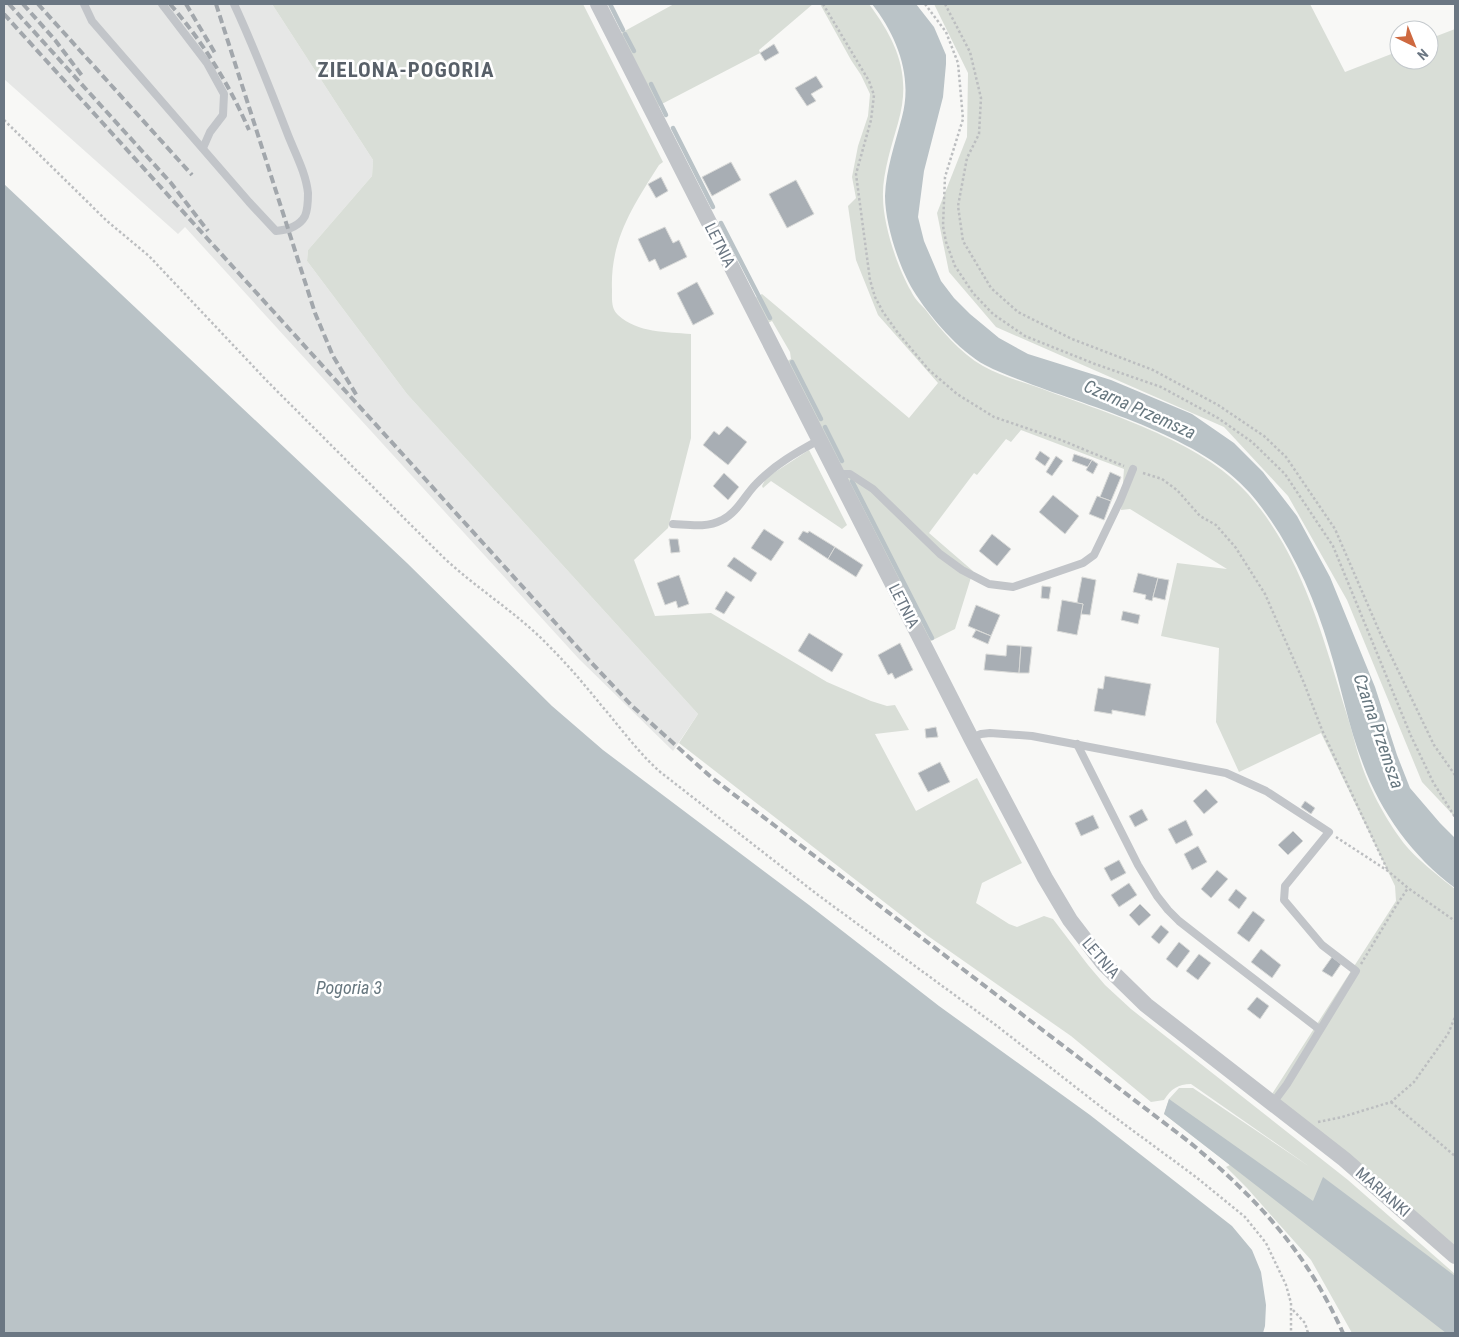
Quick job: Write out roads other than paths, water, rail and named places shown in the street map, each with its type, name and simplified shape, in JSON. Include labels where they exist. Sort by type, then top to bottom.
[{"type":"street","name":"LETNIA","points":[[598,4],[971,738],[1052,891],[1097,955],[1146,1005],[1308,1131]]},
{"type":"street","name":"MARIANKI","points":[[1308,1131],[1366,1177],[1455,1256]]},
{"type":"lane","points":[[84,4],[92,21],[249,202],[276,231],[287,230],[299,223],[305,216],[308,207],[308,192],[304,177],[247,31],[234,4]]},
{"type":"lane","points":[[162,4],[206,63],[224,94],[223,115],[210,132],[203,148]]},
{"type":"lane","points":[[673,524],[705,526],[724,520],[768,473],[819,440]]},
{"type":"lane","points":[[838,476],[850,474],[873,489],[940,554],[962,570],[989,584],[1012,587],[1082,563],[1094,555],[1133,470]]},
{"type":"lane","points":[[971,738],[985,733],[1032,736],[1226,773],[1266,791],[1329,832],[1285,886],[1284,900],[1322,945],[1356,971],[1273,1103]]},
{"type":"lane","points":[[1077,744],[1138,865],[1168,910],[1210,946],[1319,1029]]},
{"type":"water","name":"Czarna Przemsza","points":[[872,4],[916,4],[934,27],[946,55],[943,97],[924,171],[918,217],[924,241],[941,281],[970,314],[999,338],[1028,354],[1111,380],[1192,414],[1234,443],[1263,472],[1297,516],[1330,577],[1375,687],[1410,788],[1455,838],[1455,888],[1412,848],[1379,800],[1358,750],[1323,627],[1307,586],[1276,528],[1250,493],[1230,474],[1205,456],[1178,441],[1119,416],[1003,373],[975,359],[955,342],[936,321],[913,290],[898,258],[890,232],[885,196],[891,156],[905,102],[904,72],[901,57],[889,29]]},
{"type":"water","name":"Pogoria 3","points":[[4,184],[407,563],[552,706],[603,750],[809,905],[939,1006],[1090,1115],[1232,1226],[1252,1250],[1261,1272],[1266,1305],[1263,1333],[4,1333]]},
{"type":"water","points":[[1169,1099],[1313,1201],[1323,1177],[1455,1276],[1455,1333],[1446,1333],[1164,1114]]},
{"type":"waterway","points":[[610,4],[623,30]]},
{"type":"waterway","points":[[625,34],[634,51]]},
{"type":"waterway","points":[[651,84],[666,115]]},
{"type":"waterway","points":[[673,128],[713,207]]},
{"type":"waterway","points":[[721,223],[770,318]]},
{"type":"waterway","points":[[792,362],[821,419]]},
{"type":"waterway","points":[[825,427],[842,461]]},
{"type":"waterway","points":[[852,481],[932,638]]},
{"type":"railway","points":[[9,4],[171,183],[208,231]]},
{"type":"railway","points":[[23,4],[55,40],[83,77]]},
{"type":"railway","points":[[38,4],[192,175]]},
{"type":"railway","points":[[170,4],[214,64],[233,96],[249,130]]},
{"type":"railway","points":[[186,4],[215,53]]},
{"type":"railway","points":[[216,4],[315,313],[333,356],[357,396]]},
{"type":"railway","points":[[4,14],[632,706],[711,777],[1213,1162],[1258,1205],[1296,1251],[1313,1276],[1343,1333]]},
{"type":"district","name":"ZIELONA-POGORIA","points":[[406,70]]}]
